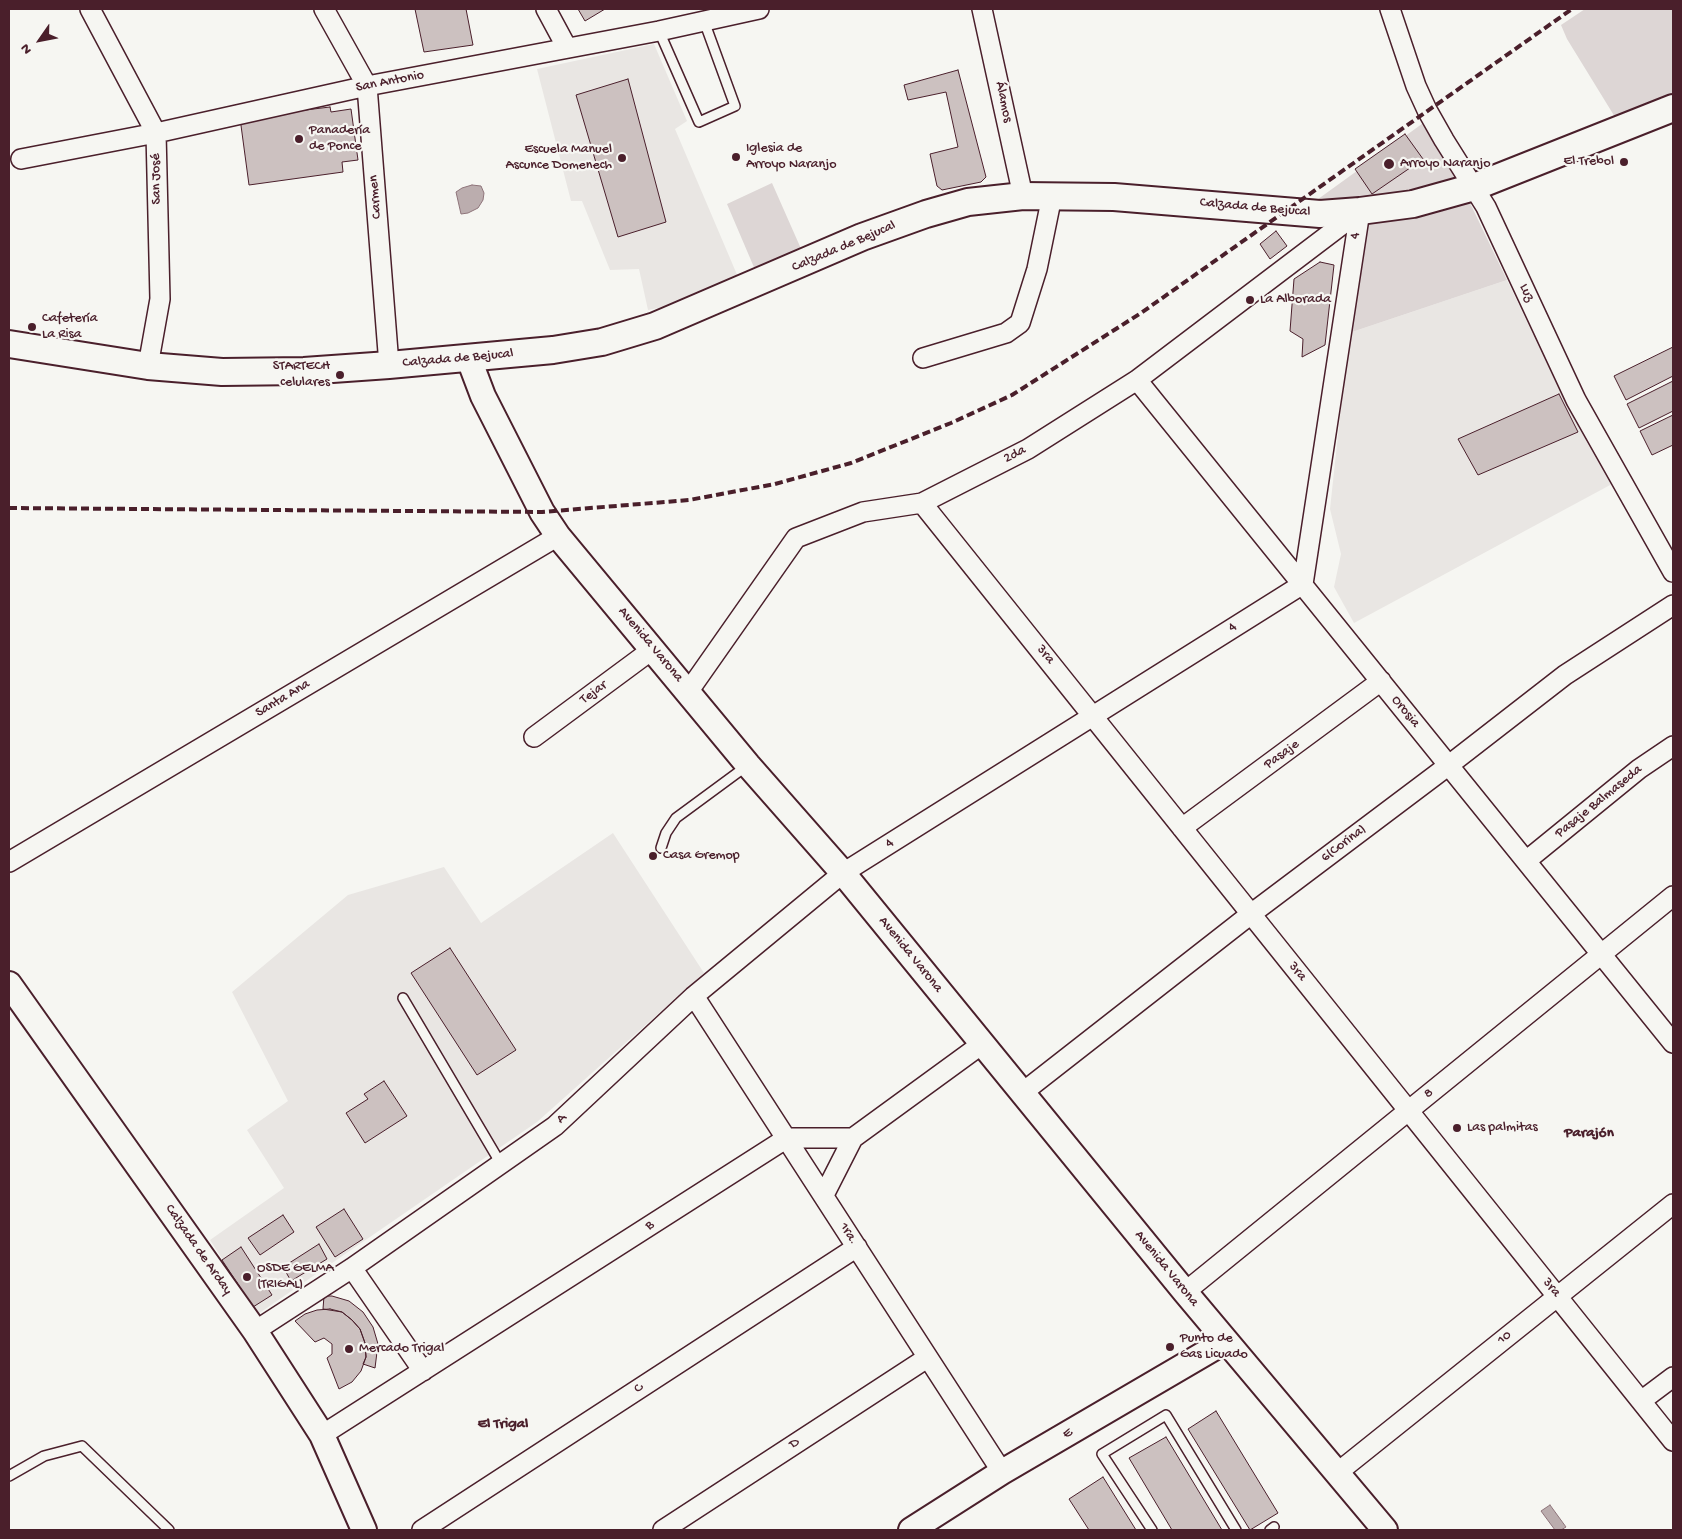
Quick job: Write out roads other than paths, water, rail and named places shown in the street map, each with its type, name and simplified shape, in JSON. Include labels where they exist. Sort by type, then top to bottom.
[{"type":"main road","name":"Calzada de Bejucal","points":[[9,344],[148,366],[222,372],[304,371],[469,359],[553,350],[602,342],[655,326],[862,237],[926,214],[968,202],[1023,196],[1114,197],[1320,214],[1413,204],[1474,188],[1673,108]]},
{"type":"street","name":"San José","points":[[90,9],[156,133],[160,299],[148,366]]},
{"type":"street","name":"Carmen","points":[[324,9],[367,86],[389,365]]},
{"type":"street","points":[[546,9],[567,48]]},
{"type":"street","name":"San Antonio","points":[[21,159],[156,133],[367,86],[659,31],[759,9]]},
{"type":"street","name":"Álamos","points":[[982,9],[1023,196]]},
{"type":"street","name":"Luz","points":[[1390,9],[1416,86],[1444,140],[1486,207],[1576,400],[1673,572]]},
{"type":"street","points":[[923,358],[1006,333],[1020,323],[1037,269],[1052,196]]},
{"type":"street","name":"2da","points":[[688,692],[796,538],[863,512],[922,503],[1028,448],[1138,380],[1360,211]]},
{"type":"street","name":"4","points":[[843,873],[1302,584],[1360,211]]},
{"type":"street","name":"Avenida Varona","points":[[469,359],[483,396],[542,512],[558,536],[748,765],[843,873],[1185,1292],[1385,1530]]},
{"type":"street","name":"Orosia","points":[[1138,380],[1673,1043]]},
{"type":"street","name":"3ra","points":[[922,503],[1673,1441]]},
{"type":"street","name":"Santa Ana","points":[[9,862],[558,536]]},
{"type":"street","name":"6(Corina)","points":[[1022,1093],[1250,914],[1449,765],[1565,675],[1673,605]]},
{"type":"street","name":"Tejar","points":[[534,737],[653,649]]},
{"type":"street","name":"Pasaje","points":[[1182,828],[1381,681]]},
{"type":"street","name":"Pasaje Balmaseda","points":[[1526,861],[1638,769],[1673,746]]},
{"type":"street","name":"A","points":[[255,1331],[352,1268],[555,1126],[694,996],[843,873]]},
{"type":"street","name":"8","points":[[1185,1292],[1673,896]]},
{"type":"street","name":"Calzada de Arday","points":[[9,984],[255,1331],[322,1435],[364,1530]]},
{"type":"street","name":"1ra.","points":[[694,996],[1002,1472]]},
{"type":"street","points":[[824,1195],[853,1138],[982,1044]]},
{"type":"street","points":[[787,1138],[853,1138]]},
{"type":"street","name":"B","points":[[322,1435],[787,1138]]},
{"type":"street","name":"10","points":[[1337,1473],[1673,1204]]},
{"type":"street","name":"C","points":[[422,1530],[857,1247]]},
{"type":"street","points":[[352,1268],[423,1371]]},
{"type":"street","name":"E","points":[[911,1530],[1002,1472],[1226,1341]]},
{"type":"street","name":"D","points":[[663,1530],[927,1358]]},
{"type":"street","points":[[1641,1401],[1673,1376]]},
{"type":"lane","points":[[659,31],[699,122],[735,106],[704,21]]},
{"type":"lane","points":[[661,848],[666,833],[676,818],[748,765]]},
{"type":"lane","points":[[403,998],[500,1164]]},
{"type":"lane","points":[[1152,1530],[1102,1454],[1166,1415],[1236,1530]]},
{"type":"lane","points":[[9,1476],[44,1456],[82,1446],[169,1530]]},
{"type":"railway","points":[[9,508],[542,512],[689,500],[775,484],[851,463],[951,423],[1012,395],[1141,313],[1572,9]]},
{"type":"place","name":"Panadería de Ponce","points":[[299,139]]},
{"type":"place","name":"Iglesia de Arroyo Naranjo","points":[[736,157]]},
{"type":"place","name":"Escuela Manuel Ascunce Domenech","points":[[622,158]]},
{"type":"place","name":"El Trebol","points":[[1624,162]]},
{"type":"place","name":"Arroyo Naranjo","points":[[1389,164]]},
{"type":"place","name":"La Alborada","points":[[1250,300]]},
{"type":"place","name":"Cafetería La Risa","points":[[32,327]]},
{"type":"place","name":"STARTECH celulares","points":[[340,375]]},
{"type":"place","name":"Casa Gremop","points":[[653,856]]},
{"type":"place","name":"Las palmitas","points":[[1457,1128]]},
{"type":"place","name":"OSDE GELMA (TRIGAL)","points":[[247,1277]]},
{"type":"place","name":"Punto de Gas Licuado","points":[[1170,1347]]},
{"type":"place","name":"Mercado Trigal","points":[[349,1349]]},
{"type":"district","name":"Parajón","points":[[1589,1134]]},
{"type":"district","name":"El Trigal","points":[[503,1425]]}]
